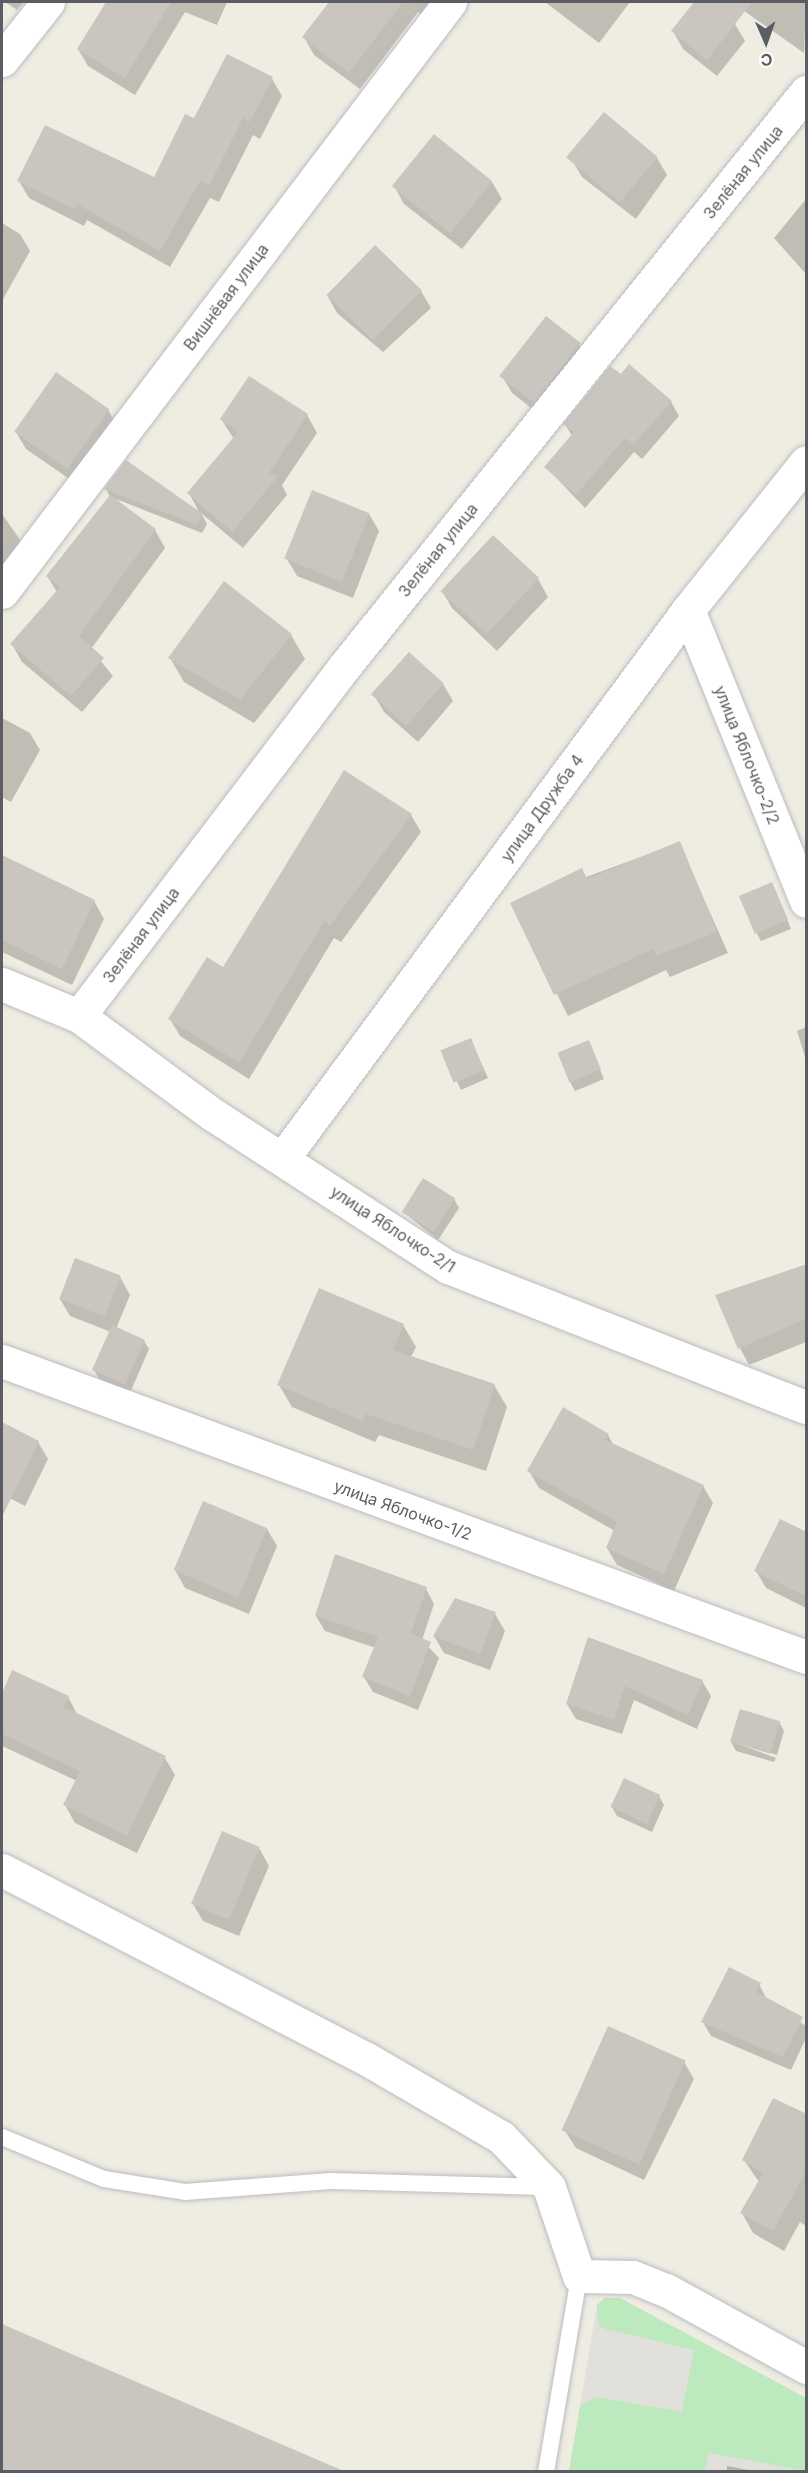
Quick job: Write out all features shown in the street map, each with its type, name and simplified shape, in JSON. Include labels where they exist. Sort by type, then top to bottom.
[{"type":"street","points":[[2,60],[48,2]]},
{"type":"street","name":"Вишнёвая улица","points":[[2,592],[450,2]]},
{"type":"street","name":"Зелёная улица","points":[[79,1016],[344,667],[807,92]]},
{"type":"street","name":"улица Дружба 4","points":[[283,1158],[688,610],[807,462]]},
{"type":"street","name":"улица Яблочко-2/2","points":[[688,610],[807,901]]},
{"type":"street","name":"улица Яблочко-2/1","points":[[2,984],[79,1016],[283,1158],[448,1267],[807,1407]]},
{"type":"street","name":"улица Яблочко-1/2","points":[[2,1361],[807,1657]]},
{"type":"street","points":[[2,1870],[384,2069],[501,2137],[549,2187],[579,2276],[633,2277],[666,2290],[807,2367]]},
{"type":"lane","points":[[2,2137],[104,2179],[185,2192],[330,2181],[549,2187]]},
{"type":"lane","points":[[546,2472],[579,2276]]},
{"type":"shaded area","points":[[605,2298],[620,2298],[806,2398],[806,2471],[569,2472],[597,2305]]},
{"type":"green space","points":[[605,2298],[620,2298],[806,2398],[806,2471],[709,2453],[705,2471],[569,2471],[580,2406],[596,2397],[682,2412],[694,2350],[605,2329],[598,2325],[597,2305]]},
{"type":"building","points":[[106,2],[171,2],[125,78],[77,49]]},
{"type":"building","points":[[329,2],[403,2],[349,73],[302,37]]},
{"type":"building","points":[[694,2],[752,2],[707,60],[671,31]]},
{"type":"building","points":[[227,54],[273,77],[250,122],[243,118],[209,186],[200,181],[160,251],[77,204],[74,209],[17,181],[45,125],[154,177],[185,114],[194,118]]},
{"type":"building","points":[[604,112],[658,157],[620,202],[566,157]]},
{"type":"building","points":[[434,134],[492,181],[450,233],[392,186]]},
{"type":"building","points":[[375,245],[422,290],[373,341],[326,295]]},
{"type":"building","points":[[546,316],[581,343],[534,403],[499,376]]},
{"type":"building","points":[[629,364],[672,401],[633,445],[625,438],[576,495],[544,467],[574,432],[563,424],[610,366],[621,374]]},
{"type":"building","points":[[56,372],[109,409],[67,469],[14,432]]},
{"type":"building","points":[[249,376],[308,414],[269,473],[278,476],[232,532],[187,493],[238,432],[220,419]]},
{"type":"building","points":[[126,460],[203,514],[197,525],[104,489]]},
{"type":"building","points":[[312,490],[369,513],[342,582],[284,559]]},
{"type":"building","points":[[110,495],[156,529],[79,636],[104,658],[71,696],[10,644],[60,587],[46,576]]},
{"type":"building","points":[[493,535],[539,578],[487,634],[440,591]]},
{"type":"building","points":[[224,581],[292,634],[240,700],[168,658]]},
{"type":"building","points":[[409,652],[444,683],[406,726],[371,694]]},
{"type":"building","points":[[344,770],[412,814],[330,926],[324,921],[239,1063],[168,1019],[207,957],[223,967]]},
{"type":"building","points":[[680,841],[717,932],[656,956],[653,949],[554,995],[510,903],[582,868],[587,879]]},
{"type":"building","points":[[2,855],[95,900],[62,969],[2,940]]},
{"type":"building","points":[[772,882],[788,920],[755,934],[739,896]]},
{"type":"building","points":[[471,1038],[484,1070],[454,1083],[440,1050]]},
{"type":"building","points":[[589,1040],[601,1070],[569,1082],[557,1053]]},
{"type":"building","points":[[423,1178],[455,1198],[434,1232],[402,1212]]},
{"type":"building","points":[[75,1258],[121,1276],[105,1317],[59,1299]]},
{"type":"building","points":[[807,1264],[807,1318],[738,1349],[715,1295]]},
{"type":"building","points":[[319,1288],[404,1324],[393,1350],[495,1384],[473,1450],[366,1414],[363,1421],[277,1385]]},
{"type":"building","points":[[112,1325],[145,1340],[125,1384],[92,1370]]},
{"type":"building","points":[[563,1407],[609,1434],[605,1440],[704,1485],[664,1574],[606,1548],[617,1522],[527,1471]]},
{"type":"building","points":[[2,1422],[39,1441],[2,1517]]},
{"type":"building","points":[[203,1501],[267,1528],[238,1597],[174,1570]]},
{"type":"building","points":[[780,1519],[807,1532],[807,1597],[754,1571]]},
{"type":"building","points":[[335,1554],[427,1587],[411,1633],[431,1642],[410,1696],[362,1677],[378,1637],[315,1616]]},
{"type":"building","points":[[455,1598],[496,1612],[480,1654],[433,1636]]},
{"type":"building","points":[[588,1637],[703,1680],[688,1715],[625,1686],[614,1720],[566,1704]]},
{"type":"building","points":[[12,1670],[69,1696],[64,1707],[166,1756],[127,1836],[63,1805],[80,1771],[2,1734],[2,1693]]},
{"type":"building","points":[[740,1709],[780,1721],[770,1754],[730,1742]]},
{"type":"building","points":[[624,1778],[660,1795],[647,1824],[610,1807]]},
{"type":"building","points":[[222,1831],[260,1847],[229,1920],[191,1904]]},
{"type":"building","points":[[729,1967],[761,1983],[756,1992],[803,2017],[783,2057],[701,2022]]},
{"type":"building","points":[[608,2026],[686,2061],[639,2165],[562,2130]]},
{"type":"building","points":[[773,2098],[807,2114],[807,2170],[773,2231],[740,2213],[763,2173],[742,2160]]},
{"type":"building","points":[[2,2324],[346,2472],[2,2472]]}]
